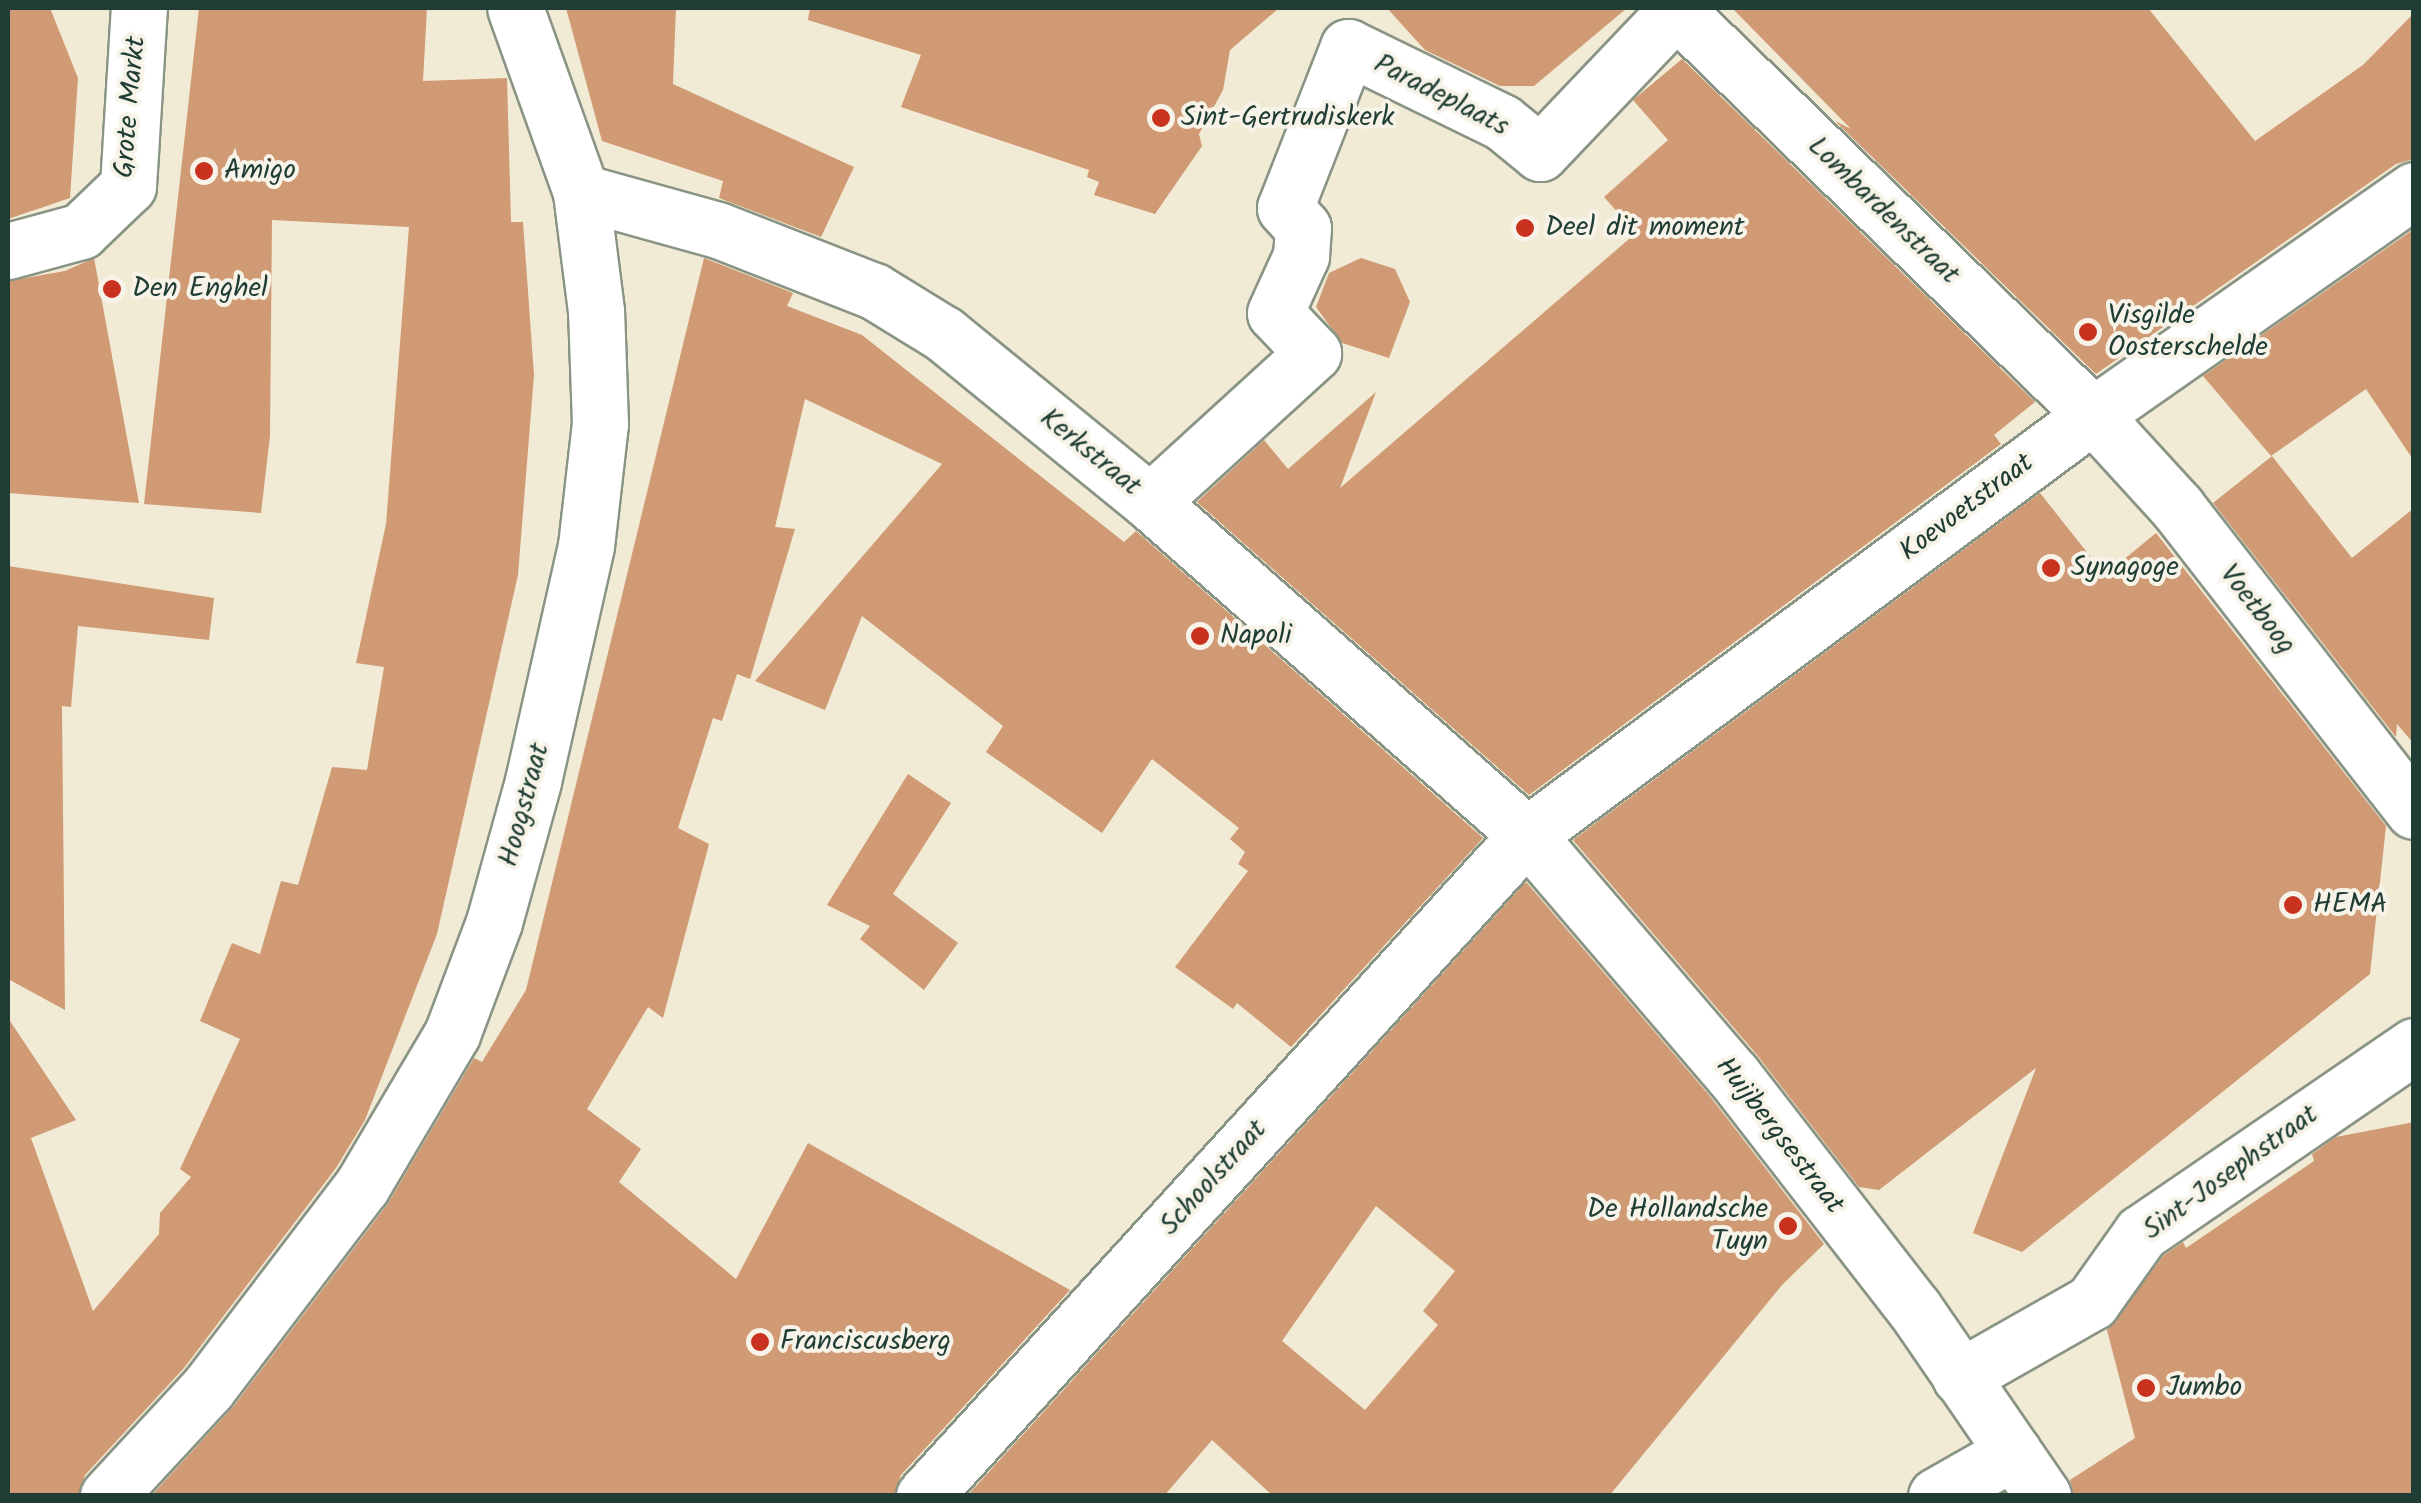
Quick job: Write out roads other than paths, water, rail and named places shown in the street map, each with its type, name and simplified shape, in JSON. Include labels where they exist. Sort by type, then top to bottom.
[{"type":"street","name":"Grote Markt","points":[[8,251],[81,230],[128,186],[139,8]]},
{"type":"street","name":"Hoogstraat","points":[[108,1496],[208,1388],[362,1186],[452,1034],[494,922],[586,546],[600,424],[596,312],[581,192],[515,8]]},
{"type":"street","name":"Lombardenstraat","points":[[1675,9],[2093,415]]},
{"type":"street","name":"Paradeplaats","points":[[1150,502],[1314,353],[1275,313],[1301,256],[1303,228],[1285,208],[1348,48],[1502,122],[1540,153],[1675,9]]},
{"type":"street","name":"Koevoetstraat","points":[[1515,847],[2093,415],[2414,190]]},
{"type":"street","name":"Kerkstraat","points":[[581,192],[718,230],[874,291],[944,334],[1150,502],[1515,847]]},
{"type":"street","name":"Voetboog","points":[[2093,415],[2177,507],[2414,812]]},
{"type":"street","name":"Huijbergsestraat","points":[[1515,847],[1734,1076],[1914,1308],[2028,1474]]},
{"type":"street","name":"Schoolstraat","points":[[924,1496],[1515,847]]},
{"type":"street","name":"Sint-Josephstraat","points":[[1960,1377],[2092,1302],[2141,1233],[2414,1046]]},
{"type":"street","points":[[1936,1496],[2028,1474]]},
{"type":"place","name":"Sint-Gertrudiskerk","points":[[1161,118]]},
{"type":"place","name":"Amigo","points":[[204,171]]},
{"type":"place","name":"Deel dit moment","points":[[1525,228]]},
{"type":"place","name":"Den Enghel","points":[[112,289]]},
{"type":"place","name":"Visgilde Oosterschelde","points":[[2088,332]]},
{"type":"place","name":"Synagoge","points":[[2051,568]]},
{"type":"place","name":"Napoli","points":[[1200,636]]},
{"type":"place","name":"HEMA","points":[[2293,905]]},
{"type":"place","name":"De Hollandsche Tuyn","points":[[1788,1226]]},
{"type":"place","name":"Franciscusberg","points":[[760,1342]]},
{"type":"place","name":"Jumbo","points":[[2146,1388]]}]
